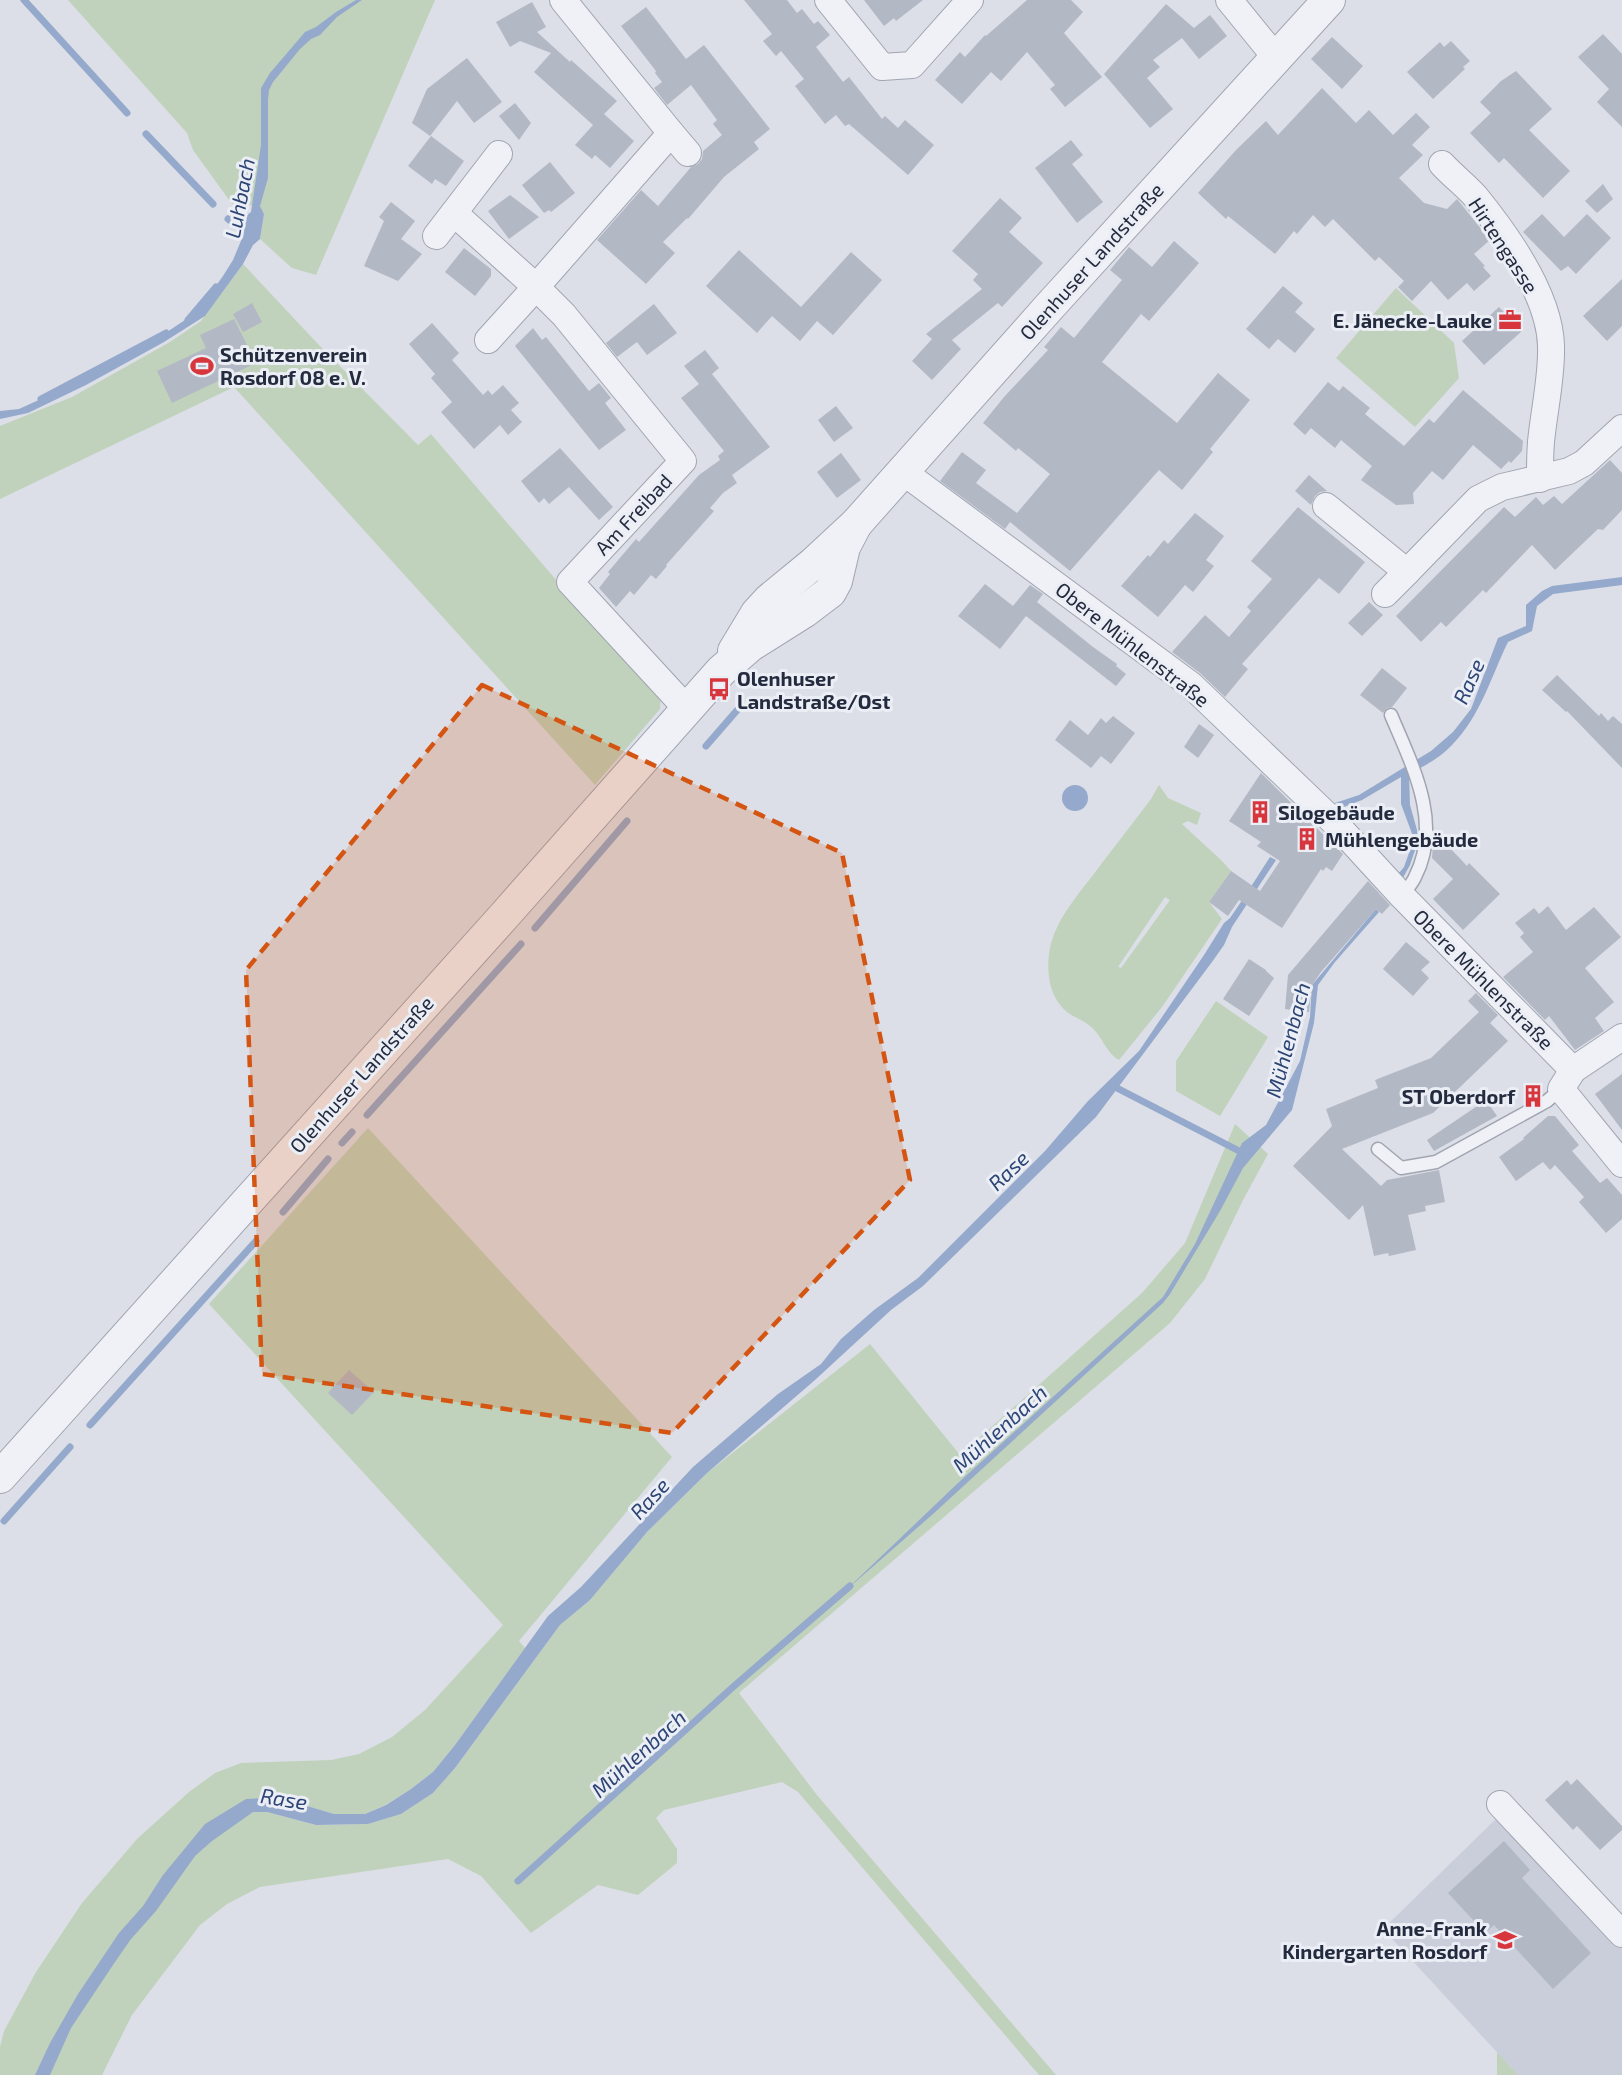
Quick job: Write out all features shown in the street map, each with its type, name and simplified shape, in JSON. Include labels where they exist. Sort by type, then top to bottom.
[{"type":"street","points":[[564,0],[688,153]]},
{"type":"street","points":[[828,0],[882,67],[912,65],[970,0]]},
{"type":"street","points":[[1229,0],[1277,59]]},
{"type":"street","name":"Olenhuser Landstraße","points":[[0,1477],[721,671],[757,613],[856,524],[1329,0]]},
{"type":"street","points":[[488,340],[671,133]]},
{"type":"street","points":[[436,236],[499,154]]},
{"type":"street","name":"Hirtengasse","points":[[1442,164],[1474,195],[1503,236],[1525,269],[1547,321],[1551,344],[1550,372],[1541,443],[1540,479]]},
{"type":"street","name":"Am Freibad","points":[[454,213],[536,286],[564,315],[682,461],[570,582],[687,709]]},
{"type":"street","points":[[1385,594],[1478,499],[1502,487],[1569,471],[1584,463],[1622,428]]},
{"type":"street","name":"Obere Mühlenstraße","points":[[902,471],[1191,685],[1335,823],[1567,1080],[1622,1164]]},
{"type":"street","points":[[1326,506],[1407,572]]},
{"type":"street","points":[[1567,1080],[1622,1037]]},
{"type":"street","points":[[1500,1804],[1622,1934]]},
{"type":"lane","points":[[1391,715],[1416,773],[1427,832],[1424,853],[1415,877],[1396,890]]},
{"type":"lane","points":[[1378,1149],[1401,1168],[1436,1162],[1546,1101],[1567,1080]]},
{"type":"highlighted area","points":[[482,685],[842,853],[910,1180],[672,1433],[262,1374],[246,970]]},
{"type":"shaded area","name":"Anne-Frank Kindergarten Rosdorf","points":[[1500,1815],[1622,1945],[1622,2075],[1518,2075],[1383,1929]]},
{"type":"green space","points":[[68,0],[435,0],[316,275],[292,268],[260,239],[264,214],[260,206],[232,204],[193,150],[187,133]]},
{"type":"green space","points":[[243,264],[418,445],[431,434],[557,581],[661,693],[660,709],[595,785],[234,387],[0,499],[0,426],[72,397],[170,342],[201,321]]},
{"type":"green space","points":[[1396,288],[1454,343],[1459,378],[1415,427],[1336,358]]},
{"type":"green space","points":[[1159,785],[1168,798],[1201,813],[1197,825],[1188,821],[1182,824],[1231,871],[1209,902],[1222,919],[1162,1007],[1119,1060],[1110,1053],[1094,1030],[1066,1011],[1058,1002],[1049,977],[1050,949],[1058,925],[1077,895],[1151,799]],"holes":[[[1165,897],[1170,900],[1121,968],[1118,967]]]},
{"type":"green space","points":[[1216,1001],[1268,1037],[1220,1116],[1176,1091],[1176,1061]]},
{"type":"green space","points":[[1235,1124],[1268,1154],[1205,1279],[1170,1323],[739,1693],[817,1795],[1056,2075],[1039,2075],[798,1792],[782,1782],[664,1810],[656,1818],[677,1849],[677,1863],[638,1895],[598,1885],[531,1933],[481,1876],[448,1859],[260,1887],[227,1904],[200,1925],[132,2015],[102,2075],[0,2075],[0,2047],[4,2031],[36,1972],[82,1903],[137,1839],[189,1792],[215,1773],[241,1763],[331,1760],[359,1754],[392,1737],[425,1710],[503,1625],[209,1304],[368,1128],[672,1457],[519,1641],[525,1648],[433,1772],[411,1789],[365,1814],[334,1814],[287,1800],[253,1812],[267,1812],[316,1825],[368,1824],[401,1814],[433,1793],[455,1768],[560,1625],[590,1600],[647,1532],[707,1473],[870,1344],[960,1455],[1142,1293],[1185,1243]]},
{"type":"green space","points":[[1497,2052],[1518,2075],[1497,2075]]},
{"type":"water","points":[[356,0],[362,0],[337,17],[320,35],[311,39],[300,49],[269,90],[268,178],[260,206],[264,214],[260,239],[253,245],[243,264],[205,316],[164,342],[86,385],[28,413],[0,419],[0,411],[19,409],[78,382],[152,342],[200,308],[233,260],[243,236],[237,223],[251,212],[261,145],[261,88],[270,73],[305,32]]},
{"type":"water","points":[[1622,577],[1622,585],[1553,594],[1537,606],[1532,631],[1508,642],[1478,709],[1462,734],[1442,754],[1409,774],[1410,805],[1418,841],[1410,865],[1399,885],[1394,879],[1404,867],[1414,839],[1401,804],[1401,777],[1362,800],[1336,810],[1332,804],[1359,795],[1431,751],[1453,732],[1471,709],[1498,638],[1526,626],[1526,605],[1542,591],[1552,586]]},
{"type":"water","points":[[1075,785],[1084,789],[1088,798],[1084,807],[1075,811],[1066,807],[1062,798],[1066,789]]},
{"type":"water","points":[[1270,857],[1276,860],[1232,927],[1224,945],[1096,1117],[923,1286],[891,1310],[815,1380],[707,1473],[647,1532],[590,1600],[560,1625],[455,1768],[433,1793],[401,1814],[368,1824],[316,1825],[267,1812],[253,1812],[212,1841],[195,1856],[156,1911],[131,1939],[115,1962],[71,2028],[50,2075],[35,2075],[78,1994],[119,1933],[143,1906],[163,1875],[205,1824],[246,1799],[287,1800],[334,1814],[365,1814],[386,1805],[433,1772],[548,1616],[581,1587],[693,1467],[778,1394],[821,1364],[841,1339],[874,1310],[918,1278],[1045,1151],[1088,1101],[1139,1051]]},
{"type":"water","points":[[1376,909],[1379,912],[1318,985],[1314,1023],[1292,1110],[1243,1168],[1220,1211],[1163,1303],[933,1514],[845,1591],[958,1483],[1163,1297],[1195,1244],[1242,1143],[1266,1125],[1300,1061],[1310,1017],[1312,985]]},
{"type":"building","points":[[744,0],[787,0],[797,13],[802,9],[814,24],[818,21],[830,35],[816,47],[843,82],[849,77],[882,119],[885,116],[898,128],[905,120],[934,145],[908,175],[849,124],[845,126],[836,115],[825,124],[795,86],[804,79],[781,51],[776,56],[763,41],[772,34]]},
{"type":"building","points":[[864,0],[923,0],[896,21],[894,18],[884,26]]},
{"type":"building","points":[[1027,0],[1071,0],[1083,12],[1064,33],[1102,77],[1065,107],[1050,89],[1055,85],[1027,52],[1001,81],[991,72],[962,104],[935,80],[960,52],[965,57],[985,35]]},
{"type":"building","points":[[532,2],[546,27],[537,32],[617,101],[604,114],[634,141],[610,168],[595,155],[592,159],[575,145],[593,125],[534,72],[551,53],[520,41],[510,47],[496,22]]},
{"type":"building","points":[[1166,4],[1194,28],[1210,15],[1227,36],[1199,59],[1182,38],[1153,60],[1160,67],[1147,78],[1173,109],[1150,128],[1104,74]]},
{"type":"building","points":[[646,7],[686,59],[704,45],[770,129],[754,142],[759,149],[724,177],[688,219],[663,242],[675,253],[646,284],[597,240],[641,190],[658,206],[691,167],[698,164],[702,159],[703,151],[722,135],[713,124],[717,120],[691,85],[667,105],[654,88],[662,82],[621,26]]},
{"type":"building","points":[[1603,34],[1622,54],[1622,127],[1597,102],[1609,89],[1578,57]]},
{"type":"building","points":[[1332,37],[1363,66],[1342,89],[1311,59]]},
{"type":"building","points":[[1451,41],[1470,61],[1463,67],[1465,69],[1433,99],[1407,72],[1440,42],[1444,47]]},
{"type":"building","points":[[467,58],[502,102],[474,123],[457,101],[430,136],[412,123],[427,89]]},
{"type":"building","points":[[1516,71],[1552,109],[1529,130],[1570,171],[1543,198],[1504,158],[1499,163],[1470,133],[1491,113],[1480,102],[1501,81]]},
{"type":"building","points":[[1322,88],[1356,123],[1369,110],[1393,135],[1416,113],[1430,127],[1412,145],[1423,155],[1399,178],[1424,203],[1447,209],[1457,199],[1490,240],[1474,254],[1491,276],[1474,291],[1467,283],[1448,300],[1431,281],[1412,301],[1398,287],[1404,281],[1379,257],[1375,261],[1333,219],[1325,227],[1313,215],[1297,234],[1294,231],[1275,254],[1228,216],[1226,219],[1198,193],[1236,150],[1266,121],[1278,135]]},
{"type":"building","points":[[515,103],[531,123],[519,140],[499,116]]},
{"type":"building","points":[[431,136],[464,161],[446,186],[435,179],[432,184],[408,166]]},
{"type":"building","points":[[1071,140],[1083,155],[1072,164],[1103,202],[1077,223],[1035,168]]},
{"type":"building","points":[[550,162],[575,193],[551,212],[549,210],[544,213],[522,185]]},
{"type":"building","points":[[1603,184],[1613,199],[1597,213],[1585,201]]},
{"type":"building","points":[[510,195],[539,217],[509,239],[488,211]]},
{"type":"building","points":[[1000,198],[1022,218],[1009,232],[1043,263],[1002,307],[998,303],[952,340],[961,349],[932,380],[912,361],[932,339],[926,334],[982,289],[973,280],[978,274],[952,251]]},
{"type":"building","points":[[391,202],[415,221],[401,239],[422,254],[398,281],[364,266],[384,221],[379,217]]},
{"type":"building","points":[[1542,214],[1564,237],[1587,214],[1611,238],[1576,274],[1568,266],[1561,271],[1523,232]]},
{"type":"building","points":[[1174,241],[1199,263],[1149,321],[1141,314],[1102,362],[1177,423],[1218,373],[1250,400],[1210,449],[1213,452],[1182,490],[1159,470],[1070,571],[1010,522],[1005,529],[940,481],[962,452],[986,470],[976,483],[1017,513],[1050,474],[1018,448],[1016,451],[983,423],[1048,350],[1044,347],[1061,327],[1074,338],[1122,280],[1110,270],[1129,247],[1152,267]]},
{"type":"building","points":[[464,248],[491,269],[491,276],[475,296],[445,272]]},
{"type":"building","points":[[739,250],[801,307],[851,252],[882,280],[833,335],[817,321],[800,341],[772,316],[757,333],[706,286]]},
{"type":"building","points":[[1622,279],[1622,326],[1607,341],[1583,316]]},
{"type":"building","points":[[1283,286],[1303,303],[1295,312],[1315,329],[1295,353],[1278,339],[1269,349],[1246,329]]},
{"type":"building","points":[[252,303],[262,322],[243,332],[233,314]]},
{"type":"building","points":[[654,304],[677,333],[647,355],[637,342],[617,357],[606,343]]},
{"type":"building","points":[[1499,307],[1522,331],[1484,365],[1462,341]]},
{"type":"building","points":[[234,319],[256,363],[172,403],[157,371],[206,348],[200,335]]},
{"type":"building","points":[[432,323],[459,353],[452,360],[483,395],[488,390],[492,395],[503,385],[519,403],[511,410],[522,422],[508,435],[500,425],[474,449],[441,412],[452,402],[431,378],[435,374],[409,344]]},
{"type":"building","points":[[533,328],[542,340],[546,337],[589,391],[599,383],[611,398],[605,403],[626,430],[599,450],[515,346]]},
{"type":"building","points":[[705,350],[719,368],[712,374],[770,447],[732,475],[737,483],[723,493],[710,508],[714,511],[656,579],[651,575],[634,595],[630,591],[616,607],[599,588],[610,574],[608,572],[636,539],[639,542],[699,475],[720,460],[718,456],[724,451],[681,398],[699,384],[684,366]]},
{"type":"building","points":[[1328,382],[1339,391],[1343,386],[1370,408],[1365,414],[1404,446],[1429,419],[1434,423],[1463,390],[1523,441],[1522,451],[1511,463],[1509,461],[1501,469],[1473,445],[1443,480],[1432,471],[1413,493],[1414,504],[1396,505],[1361,480],[1372,466],[1341,440],[1335,448],[1311,428],[1305,435],[1293,424]]},
{"type":"building","points":[[836,406],[853,428],[834,442],[818,420]]},
{"type":"building","points":[[560,448],[613,507],[599,520],[569,487],[549,504],[544,498],[539,503],[521,481]]},
{"type":"building","points":[[841,453],[861,480],[837,498],[817,472]]},
{"type":"building","points":[[1610,460],[1622,473],[1622,510],[1603,530],[1598,529],[1555,570],[1532,545],[1486,593],[1483,590],[1446,627],[1441,622],[1421,642],[1396,616],[1504,507],[1515,517],[1536,497],[1543,505],[1554,496],[1562,504]]},
{"type":"building","points":[[1309,475],[1327,491],[1315,496],[1311,505],[1295,491]]},
{"type":"building","points":[[1298,507],[1365,562],[1339,594],[1319,578],[1242,664],[1248,669],[1225,697],[1200,673],[1172,652],[1205,615],[1229,637],[1251,611],[1247,607],[1272,579],[1251,561]]},
{"type":"building","points":[[1195,513],[1224,536],[1206,560],[1214,566],[1193,592],[1185,585],[1158,617],[1121,586],[1164,540],[1168,544]]},
{"type":"building","points":[[985,584],[1013,606],[1030,585],[1043,594],[1037,602],[1117,664],[1116,666],[1126,674],[1116,686],[1026,616],[1000,649],[958,616]]},
{"type":"building","points":[[1369,602],[1383,615],[1362,636],[1348,623]]},
{"type":"building","points":[[1382,668],[1407,688],[1392,707],[1387,708],[1383,713],[1360,695]]},
{"type":"building","points":[[1557,675],[1599,716],[1601,713],[1608,721],[1613,716],[1622,724],[1622,768],[1567,711],[1542,690]]},
{"type":"building","points":[[1113,716],[1135,733],[1111,764],[1101,756],[1091,768],[1055,740],[1070,720],[1088,735],[1101,718],[1106,723]]},
{"type":"building","points":[[1199,724],[1214,735],[1198,758],[1184,747]]},
{"type":"building","points":[[1261,773],[1343,854],[1332,871],[1326,867],[1323,871],[1321,869],[1282,928],[1239,900],[1228,916],[1209,902],[1231,871],[1260,891],[1280,861],[1257,846],[1261,842],[1229,821]]},
{"type":"building","points":[[1434,831],[1467,866],[1469,863],[1500,894],[1463,930],[1433,899],[1453,879],[1432,858]]},
{"type":"building","points":[[1368,881],[1390,905],[1382,914],[1376,909],[1321,972],[1312,985],[1309,1012],[1285,1009],[1288,975]]},
{"type":"building","points":[[1548,906],[1566,930],[1594,907],[1621,937],[1585,968],[1614,1002],[1595,1018],[1604,1031],[1575,1050],[1549,1016],[1545,1020],[1503,977],[1533,952],[1520,937],[1524,933],[1515,923],[1534,908],[1539,914]]},
{"type":"building","points":[[1406,942],[1430,962],[1421,970],[1429,978],[1413,996],[1383,969]]},
{"type":"building","points":[[1249,959],[1274,978],[1249,1016],[1223,999]]},
{"type":"building","points":[[1476,993],[1498,1015],[1490,1023],[1508,1041],[1433,1113],[1342,1149],[1381,1186],[1387,1180],[1439,1170],[1445,1202],[1425,1206],[1426,1211],[1408,1215],[1416,1250],[1389,1256],[1388,1253],[1374,1256],[1363,1205],[1349,1220],[1293,1166],[1332,1126],[1326,1109],[1378,1088],[1375,1080],[1431,1058],[1479,1012],[1468,1001]]},
{"type":"building","points":[[1622,1074],[1622,1130],[1595,1094]]},
{"type":"building","points":[[1486,1100],[1497,1116],[1434,1151],[1427,1140]]},
{"type":"building","points":[[1548,1116],[1555,1116],[1579,1145],[1572,1151],[1600,1183],[1607,1178],[1622,1195],[1622,1219],[1606,1233],[1579,1202],[1584,1197],[1555,1165],[1550,1170],[1543,1162],[1516,1181],[1499,1157],[1524,1139]]},
{"type":"building","points":[[349,1370],[374,1392],[352,1415],[328,1393]]},
{"type":"building","points":[[1577,1779],[1622,1826],[1622,1830],[1600,1850],[1577,1826],[1573,1830],[1545,1800],[1567,1780],[1571,1785]]},
{"type":"building","points":[[1504,1841],[1530,1870],[1522,1878],[1591,1953],[1553,1989],[1494,1925],[1485,1933],[1448,1893]]},
{"type":"waterway","points":[[24,0],[127,113]]},
{"type":"waterway","points":[[146,134],[213,204]]},
{"type":"waterway","points":[[228,219],[246,231]]},
{"type":"waterway","name":"Luhbach","points":[[188,320],[216,287]]},
{"type":"waterway","name":"Luhbach","points":[[41,399],[166,333]]},
{"type":"waterway","points":[[706,746],[739,708]]},
{"type":"waterway","points":[[535,928],[627,821]]},
{"type":"waterway","points":[[367,1115],[521,944]]},
{"type":"waterway","points":[[1113,1086],[1245,1154]]},
{"type":"waterway","points":[[342,1143],[352,1132]]},
{"type":"waterway","points":[[283,1212],[328,1159]]},
{"type":"waterway","points":[[90,1425],[256,1241]]},
{"type":"waterway","points":[[4,1521],[70,1447]]},
{"type":"waterway","name":"Mühlenbach","points":[[518,1881],[733,1687],[850,1586]]},
{"type":"place","name":"E. Jänecke-Lauke","points":[[1510,320]]},
{"type":"place","name":"Schützenverein Rosdorf 08 e. V.","points":[[202,366]]},
{"type":"place","name":"Olenhuser Landstraße/Ost","points":[[719,689]]},
{"type":"place","name":"Silogebäude","points":[[1260,812]]},
{"type":"place","name":"Mühlengebäude","points":[[1307,839]]},
{"type":"place","name":"ST Oberdorf","points":[[1533,1096]]},
{"type":"place","name":"Anne-Frank Kindergarten Rosdorf","points":[[1505,1940]]},
{"type":"water label","name":"Rase","points":[[1468,681]]},
{"type":"water label","name":"Rase","points":[[1008,1170]]},
{"type":"water label","name":"Rase","points":[[649,1498]]},
{"type":"water label","name":"Rase","points":[[284,1798]]}]
